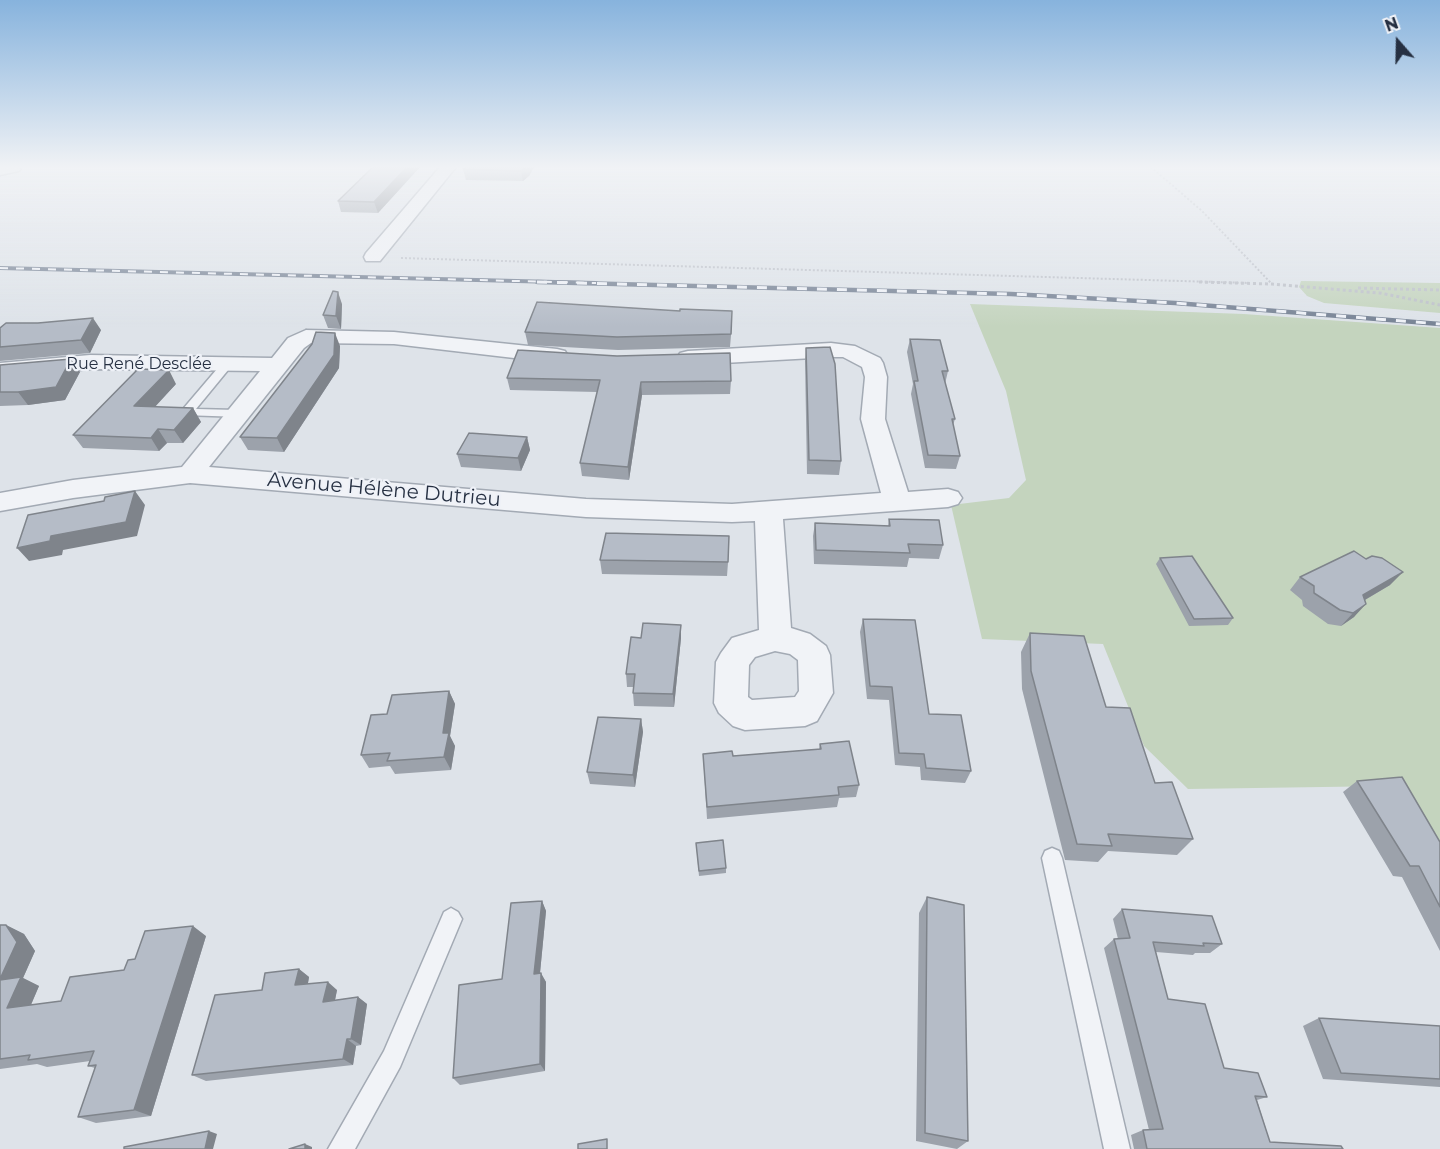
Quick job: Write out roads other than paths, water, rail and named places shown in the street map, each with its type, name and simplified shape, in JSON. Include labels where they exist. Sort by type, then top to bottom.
[{"type":"street","points":[[373,257],[403,221]]},
{"type":"street","points":[[190,474],[278,365],[306,336],[394,338],[536,355],[583,357]]},
{"type":"street","points":[[661,359],[831,350],[847,351],[861,356],[872,363],[876,377],[873,419],[897,501]]},
{"type":"street","name":"Rue René Desclée","points":[[0,370],[90,362],[278,365]]},
{"type":"street","name":"Avenue Hélène Dutrieu","points":[[0,502],[73,489],[190,474],[586,508],[732,513],[948,498]]},
{"type":"street","points":[[769,510],[775,638]]},
{"type":"lane","points":[[227,364],[187,411],[237,414]]},
{"type":"lane","points":[[1052,858],[1117,1149]]},
{"type":"lane","points":[[341,1149],[392,1059],[451,919]]},
{"type":"railway","points":[[0,268],[596,283]]},
{"type":"railway","points":[[537,282],[1011,294],[1175,303],[1440,324]]}]
